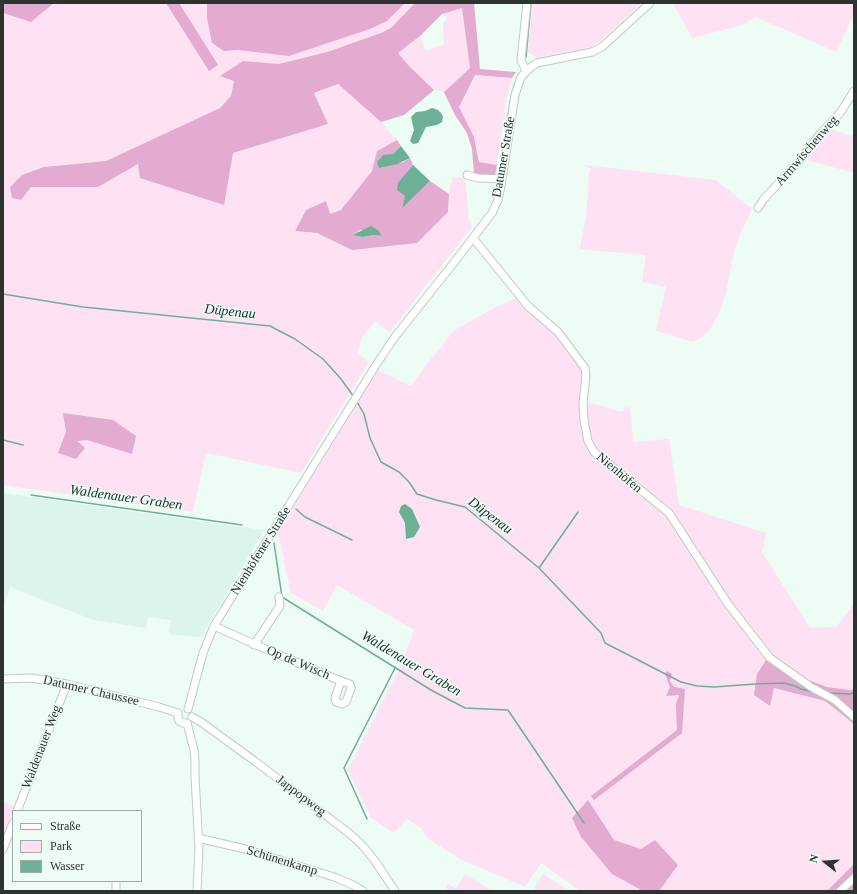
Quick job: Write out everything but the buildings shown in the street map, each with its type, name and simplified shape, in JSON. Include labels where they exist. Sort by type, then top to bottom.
[{"type":"street","points":[[527,3],[521,60],[526,71],[537,63],[546,60],[592,52],[602,47],[650,3]]},
{"type":"street","name":"Datumer Straße","points":[[357,394],[394,338],[492,213],[498,200],[515,96],[518,84],[526,71]]},
{"type":"street","name":"Armwischenweg","points":[[758,208],[763,200],[801,159],[820,134],[840,113],[854,91]]},
{"type":"street","points":[[467,175],[478,178],[502,179]]},
{"type":"street","name":"Nienhöfen","points":[[473,238],[528,306],[558,332],[585,368],[586,376],[583,404],[584,420],[588,441],[594,452],[669,513],[728,604],[770,658],[811,687],[828,695],[854,717]]},
{"type":"street","name":"Nienhöfener Straße","points":[[188,709],[202,654],[214,626],[357,394]]},
{"type":"street","name":"Op de Wisch","points":[[254,644],[280,606],[279,597]]},
{"type":"street","name":"Op de Wisch","points":[[214,626],[341,681]]},
{"type":"street","name":"Datumer Chaussee","points":[[3,679],[31,678],[66,684],[156,706],[178,713]]},
{"type":"street","name":"Waldenauer Weg","points":[[18,810],[66,684]]},
{"type":"street","points":[[190,720],[183,723],[179,721],[178,713],[184,708],[192,712],[190,720],[194,750],[199,860],[197,891]]},
{"type":"street","name":"Jappopweg","points":[[190,720],[201,722],[232,744],[350,834],[363,846],[375,861],[395,891]]},
{"type":"street","points":[[3,849],[12,826]]},
{"type":"street","name":"Schünenkamp","points":[[198,838],[245,849],[337,878],[363,891]]},
{"type":"street","points":[[840,891],[854,878]]},
{"type":"shaded area","points":[[3,3],[54,3],[31,22],[3,13]]},
{"type":"shaded area","points":[[166,3],[179,3],[218,65],[209,71]]},
{"type":"shaded area","points":[[207,3],[405,3],[387,21],[370,29],[289,56],[238,50],[224,51],[212,43],[207,18]]},
{"type":"shaded area","points":[[415,3],[474,3],[480,69],[516,72],[512,78],[475,75],[459,107],[474,137],[479,162],[497,165],[495,176],[479,176],[474,173],[472,149],[467,133],[455,115],[444,92],[470,68],[462,8],[442,14],[420,36],[398,53],[434,90],[404,115],[381,122],[338,84],[314,93],[328,124],[233,153],[224,205],[140,178],[138,164],[98,187],[31,187],[21,200],[12,198],[10,187],[22,175],[44,167],[106,161],[220,108],[231,96],[234,81],[220,76],[243,61],[279,64],[327,52],[391,28]]},
{"type":"shaded area","points":[[397,140],[401,146],[393,154],[383,156],[379,167],[403,162],[410,158],[413,165],[405,175],[406,195],[402,207],[430,181],[449,194],[448,212],[417,243],[352,250],[317,233],[295,231],[306,210],[326,201],[330,214],[341,210],[372,171],[377,151]],"holes":[[[360,230],[379,231],[382,236],[374,235],[363,237],[352,235]]]},
{"type":"shaded area","points":[[63,413],[113,420],[136,436],[132,454],[87,440],[77,441],[85,448],[76,459],[58,453],[66,432]]},
{"type":"shaded area","points":[[3,493],[264,530],[201,637],[169,634],[171,620],[148,617],[146,628],[93,620],[10,587],[3,608]]},
{"type":"shaded area","points":[[771,655],[803,678],[827,687],[850,690],[854,689],[854,724],[825,701],[774,688],[770,706],[754,695],[757,674]]},
{"type":"shaded area","points":[[667,671],[672,674],[670,681],[674,687],[685,689],[682,733],[594,800],[591,796],[677,730],[676,704],[679,695],[666,696],[670,687],[665,674]]},
{"type":"shaded area","points":[[588,800],[614,840],[641,849],[655,840],[678,865],[659,891],[643,891],[612,874],[581,837],[572,818]]},
{"type":"shaded area","points":[[854,864],[854,891],[827,891]]},
{"type":"green space","points":[[54,3],[415,3],[391,28],[327,52],[279,64],[243,61],[221,76],[234,80],[231,96],[220,108],[106,161],[44,167],[31,187],[98,187],[138,163],[233,153],[328,124],[314,94],[338,84],[381,122],[397,140],[377,151],[373,171],[341,210],[330,215],[326,201],[306,210],[295,231],[317,233],[352,250],[448,212],[452,178],[465,177],[469,220],[472,227],[390,332],[375,321],[361,339],[358,354],[369,362],[301,473],[206,453],[193,512],[3,485],[3,13],[31,22]]},
{"type":"green space","points":[[532,3],[642,3],[599,42],[591,47],[537,58],[528,52]]},
{"type":"green space","points":[[673,3],[854,3],[854,14],[836,52],[756,17],[743,25],[692,38]]},
{"type":"green space","points":[[462,8],[470,68],[444,92],[434,90],[398,53],[420,36],[426,51],[444,44],[443,25],[447,18],[442,14]]},
{"type":"green space","points":[[475,75],[512,78],[506,101],[497,165],[480,162],[474,137],[458,108]]},
{"type":"green space","points":[[829,128],[851,136],[854,132],[854,173],[804,159]]},
{"type":"green space","points":[[584,165],[716,180],[751,208],[751,212],[734,251],[726,293],[719,313],[709,331],[702,337],[693,342],[656,331],[666,287],[642,282],[646,255],[580,249],[586,216],[589,174],[591,169]]},
{"type":"green space","points":[[516,298],[556,334],[580,361],[584,381],[584,401],[622,412],[626,407],[630,408],[633,442],[669,439],[679,505],[766,533],[762,552],[810,628],[836,627],[854,604],[854,689],[850,690],[827,687],[803,678],[771,655],[730,601],[728,606],[766,660],[757,674],[769,705],[774,688],[825,701],[854,724],[854,864],[827,891],[581,891],[541,863],[525,887],[460,859],[427,838],[421,828],[407,819],[394,833],[371,818],[348,770],[402,663],[414,630],[337,585],[323,611],[291,593],[278,532],[378,370],[411,386],[453,331],[496,307]]},
{"type":"green space","points":[[3,802],[18,808],[17,810],[12,810],[12,822],[3,845]]},
{"type":"green space","points":[[465,874],[492,891],[444,891],[448,884],[456,889]]},
{"type":"green space","points":[[543,874],[565,888],[563,891],[532,891]]},
{"type":"water","points":[[432,108],[441,113],[443,117],[442,122],[437,125],[426,127],[418,143],[413,144],[410,141],[414,130],[411,117],[416,112],[425,111]]},
{"type":"water","points":[[401,146],[410,158],[397,164],[379,168],[377,162],[383,155],[393,154]]},
{"type":"water","points":[[413,165],[430,181],[402,208],[405,196],[397,190],[398,183]]},
{"type":"water","points":[[371,226],[379,231],[382,236],[374,235],[363,237],[352,235]]},
{"type":"water","points":[[405,504],[412,509],[420,527],[414,537],[406,539],[405,523],[399,512],[401,506]]},
{"type":"waterway","points":[[526,57],[531,3]]},
{"type":"waterway","points":[[512,93],[515,83]]},
{"type":"waterway","points":[[499,173],[511,97]]},
{"type":"waterway","name":"Düpenau","points":[[3,294],[83,307],[270,326],[295,339],[323,359],[341,379],[354,397]]},
{"type":"waterway","name":"Düpenau","points":[[356,400],[364,414],[370,438],[381,462],[399,472],[409,482],[417,494],[465,507],[539,568],[601,633],[605,643],[681,682],[697,686],[714,687],[784,683],[814,692]]},
{"type":"waterway","points":[[3,440],[23,445]]},
{"type":"waterway","name":"Waldenauer Graben","points":[[31,495],[242,525]]},
{"type":"waterway","points":[[296,509],[305,517],[352,540]]},
{"type":"waterway","points":[[539,568],[578,512]]},
{"type":"waterway","name":"Waldenauer Graben","points":[[274,543],[282,597],[431,690],[465,708],[508,710],[584,823]]},
{"type":"waterway","points":[[367,819],[344,768],[395,668]]},
{"type":"waterway","name":"Düpenau","points":[[828,693],[850,694],[854,692]]}]
